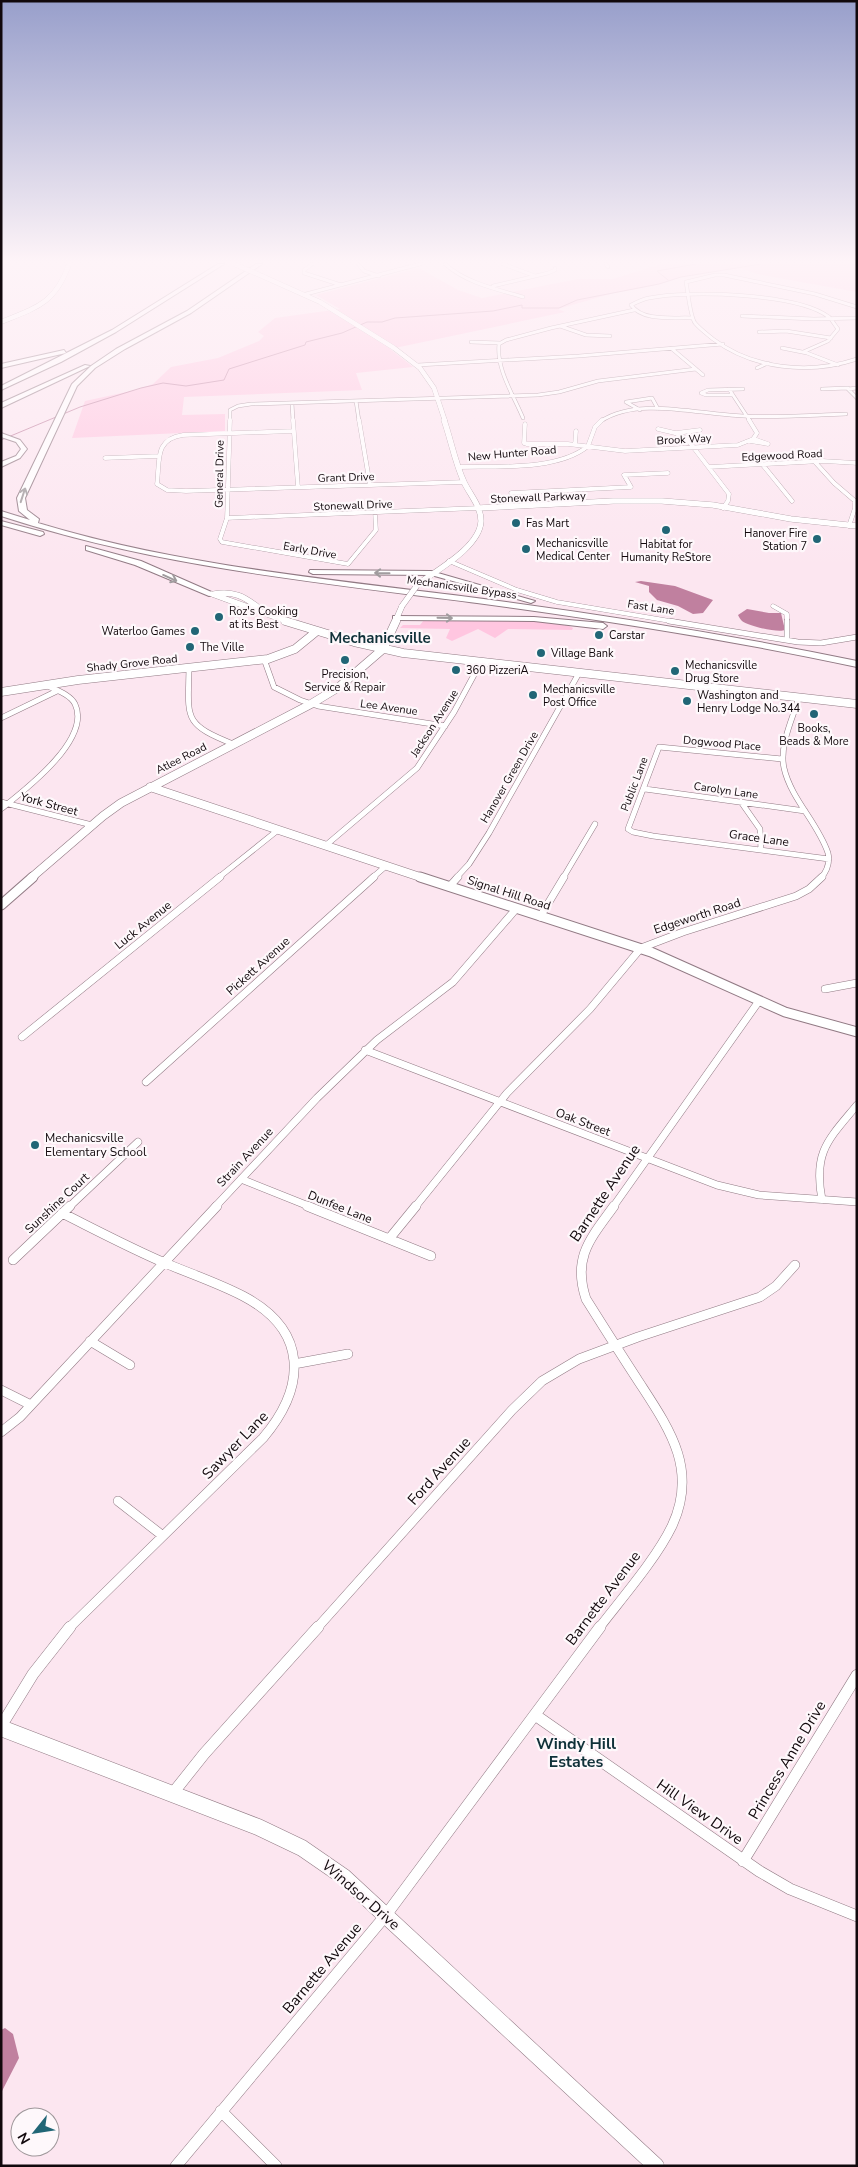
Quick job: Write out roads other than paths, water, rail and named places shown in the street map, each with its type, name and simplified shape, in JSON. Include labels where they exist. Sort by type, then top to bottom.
[{"type":"highway","points":[[1,388],[50,365]]},
{"type":"highway","points":[[1,406],[85,365]]},
{"type":"highway","points":[[98,365],[79,378],[71,389],[20,502],[26,515],[37,522],[117,547]]},
{"type":"highway","points":[[1,435],[21,443],[24,449],[20,455],[1,465]]},
{"type":"highway","name":"Mechanicsville Bypass","points":[[1,513],[64,533],[177,560],[654,626],[857,664]]},
{"type":"highway","points":[[1,522],[138,563],[212,594]]},
{"type":"highway","name":"Mechanicsville Bypass","points":[[75,544],[199,570],[544,616],[735,648],[857,672]]},
{"type":"highway","points":[[177,560],[271,571],[431,573],[546,605],[654,626]]},
{"type":"highway","points":[[396,618],[540,619],[634,630]]},
{"type":"main road","points":[[383,649],[402,606],[418,584],[474,540],[480,524],[479,508],[464,482],[439,398],[429,378],[417,365]]},
{"type":"main road","name":"Stonewall Parkway","points":[[479,508],[650,503],[723,508],[857,526]]},
{"type":"main road","points":[[212,594],[233,592],[245,596],[263,612]]},
{"type":"main road","points":[[212,594],[317,632],[383,649],[481,662],[857,704]]},
{"type":"main road","points":[[224,599],[234,595],[245,596]]},
{"type":"main road","name":"Shady Grove Road","points":[[1,692],[46,685],[264,660],[295,649],[317,632]]},
{"type":"main road","name":"Atlee Road","points":[[1,905],[121,802],[310,704],[339,687],[383,649]]},
{"type":"main road","name":"Signal Hill Road","points":[[150,787],[540,917],[641,948],[804,1018],[857,1032]]},
{"type":"main road","name":"Windsor Drive","points":[[1,1727],[258,1827],[302,1848],[344,1878],[386,1915],[656,2166]]},
{"type":"street","points":[[501,365],[524,418]]},
{"type":"street","points":[[690,365],[703,375]]},
{"type":"street","points":[[757,368],[764,365]]},
{"type":"street","points":[[792,365],[834,365]]},
{"type":"street","points":[[298,488],[292,403],[514,396],[553,393],[598,381],[696,370]]},
{"type":"street","points":[[848,388],[857,398]]},
{"type":"street","points":[[822,389],[857,388]]},
{"type":"street","points":[[729,389],[747,416]]},
{"type":"street","points":[[732,395],[706,395],[701,393],[708,390],[743,389]]},
{"type":"street","points":[[640,410],[626,402],[652,398],[658,409]]},
{"type":"street","points":[[356,401],[370,485]]},
{"type":"street","name":"General Drive","points":[[248,548],[221,541],[227,518],[230,410],[242,405],[292,403]]},
{"type":"street","points":[[587,447],[592,441],[594,429],[600,422],[619,414],[640,410],[658,409],[747,416],[846,414]]},
{"type":"street","name":"Brook Way","points":[[525,424],[525,444],[575,445],[625,451],[731,446],[752,440],[757,433],[747,416]]},
{"type":"street","points":[[658,428],[688,439],[729,494],[728,502],[723,508]]},
{"type":"street","points":[[675,433],[700,430]]},
{"type":"street","points":[[105,458],[159,456],[161,445],[166,439],[176,436],[294,431]]},
{"type":"street","points":[[575,445],[576,431]]},
{"type":"street","name":"New Hunter Road","points":[[459,467],[542,462],[573,455],[587,447]]},
{"type":"street","name":"Grant Drive","points":[[159,456],[157,484],[161,487],[179,491],[464,482]]},
{"type":"street","points":[[815,462],[834,483],[855,501],[855,508],[849,526]]},
{"type":"street","name":"Edgewood Road","points":[[709,467],[815,462],[857,463]]},
{"type":"street","points":[[762,464],[792,501]]},
{"type":"street","points":[[511,493],[631,487],[624,475],[668,473]]},
{"type":"street","points":[[564,490],[568,504]]},
{"type":"street","points":[[558,491],[568,504]]},
{"type":"street","name":"Stonewall Drive","points":[[227,518],[479,508]]},
{"type":"street","name":"Early Drive","points":[[248,548],[345,564],[350,563],[376,530],[375,512]]},
{"type":"street","name":"Fast Lane","points":[[448,562],[512,588],[550,600],[786,640],[821,643],[857,637]]},
{"type":"street","points":[[773,606],[784,610],[787,614],[786,640]]},
{"type":"street","name":"Lee Avenue","points":[[264,660],[274,687],[310,704],[445,726]]},
{"type":"street","name":"Jackson Avenue","points":[[325,846],[408,776],[427,755],[481,662]]},
{"type":"street","points":[[189,668],[190,712],[193,722],[202,730],[233,744]]},
{"type":"street","name":"Hanover Green Drive","points":[[449,887],[469,864],[489,832],[579,673]]},
{"type":"street","points":[[1,809],[51,766],[71,738],[78,716],[76,706],[70,698],[46,685]]},
{"type":"street","points":[[1,718],[57,691]]},
{"type":"street","points":[[799,697],[782,759],[787,778],[825,845],[829,860]]},
{"type":"street","name":"Dogwood Place","points":[[659,747],[782,759]]},
{"type":"street","name":"Public Lane","points":[[659,747],[645,789],[628,829],[634,832],[686,840]]},
{"type":"street","name":"Carolyn Lane","points":[[645,789],[805,812]]},
{"type":"street","name":"York Street","points":[[1,802],[92,826]]},
{"type":"street","points":[[741,802],[762,832],[761,850]]},
{"type":"street","points":[[540,917],[595,824]]},
{"type":"street","name":"Luck Avenue","points":[[22,1037],[278,830]]},
{"type":"street","name":"Grace Lane","points":[[686,840],[829,860]]},
{"type":"street","name":"Edgeworth Road","points":[[388,1239],[500,1102],[590,1009],[641,948],[683,932],[796,896],[809,889],[823,877],[827,871],[829,860]]},
{"type":"street","name":"Pickett Avenue","points":[[146,1082],[386,866]]},
{"type":"street","name":"Strain Avenue","points":[[1,1432],[31,1406],[241,1179],[364,1050],[453,982],[516,909]]},
{"type":"street","points":[[825,989],[857,983]]},
{"type":"street","name":"Barnette Avenue","points":[[176,2166],[386,1915],[663,1542],[672,1526],[682,1495],[684,1478],[676,1446],[669,1429],[586,1299],[581,1285],[580,1266],[586,1246],[646,1158],[759,1000]]},
{"type":"street","name":"Oak Street","points":[[364,1050],[691,1176],[743,1192],[857,1202]]},
{"type":"street","points":[[822,1200],[818,1177],[821,1151],[825,1143],[857,1105]]},
{"type":"street","name":"Sunshine Court","points":[[13,1260],[138,1142]]},
{"type":"street","name":"Dunfee Lane","points":[[241,1179],[431,1256]]},
{"type":"street","name":"Sawyer Lane","points":[[1,1727],[22,1688],[51,1648],[70,1626],[274,1425],[284,1412],[294,1389],[294,1364],[289,1341],[283,1328],[270,1313],[246,1297],[164,1262],[62,1213]]},
{"type":"street","name":"Ford Avenue","points":[[173,1793],[211,1746],[526,1395],[560,1369],[579,1359],[760,1297],[776,1286],[795,1265]]},
{"type":"street","points":[[90,1341],[130,1365]]},
{"type":"street","points":[[294,1364],[348,1354]]},
{"type":"street","points":[[1,1390],[31,1406]]},
{"type":"street","points":[[118,1501],[163,1536]]},
{"type":"street","name":"Princess Anne Drive","points":[[743,1861],[857,1675]]},
{"type":"street","name":"Hill View Drive","points":[[535,1715],[743,1861],[790,1889],[857,1916]]},
{"type":"street","points":[[221,2112],[276,2166]]},
{"type":"waterway","points":[[1,440],[80,407],[141,388],[163,383],[186,386],[224,380],[229,369],[241,365]]},
{"type":"place","name":"Fas Mart","points":[[516,523]]},
{"type":"place","name":"Habitat for Humanity ReStore","points":[[666,530]]},
{"type":"place","name":"Hanover Fire Station 7","points":[[817,539]]},
{"type":"place","name":"Mechanicsville Medical Center","points":[[526,549]]},
{"type":"place","name":"Roz's Cooking at its Best","points":[[219,617]]},
{"type":"place","name":"Waterloo Games","points":[[195,631]]},
{"type":"place","name":"Carstar","points":[[599,635]]},
{"type":"place","name":"The Ville","points":[[190,647]]},
{"type":"place","name":"Village Bank","points":[[541,653]]},
{"type":"place","name":"Precision, Service & Repair","points":[[345,660]]},
{"type":"place","name":"360 PizzeriA","points":[[456,670]]},
{"type":"place","name":"Mechanicsville Drug Store","points":[[675,671]]},
{"type":"place","name":"Mechanicsville Post Office","points":[[533,695]]},
{"type":"place","name":"Washington and Henry Lodge No.344","points":[[687,701]]},
{"type":"place","name":"Books, Beads & More","points":[[814,714]]},
{"type":"place","name":"Mechanicsville Elementary School","points":[[35,1145]]},
{"type":"district","name":"Mechanicsville","points":[[380,638]]},
{"type":"district","name":"Windy Hill Estates","points":[[576,1752]]}]
